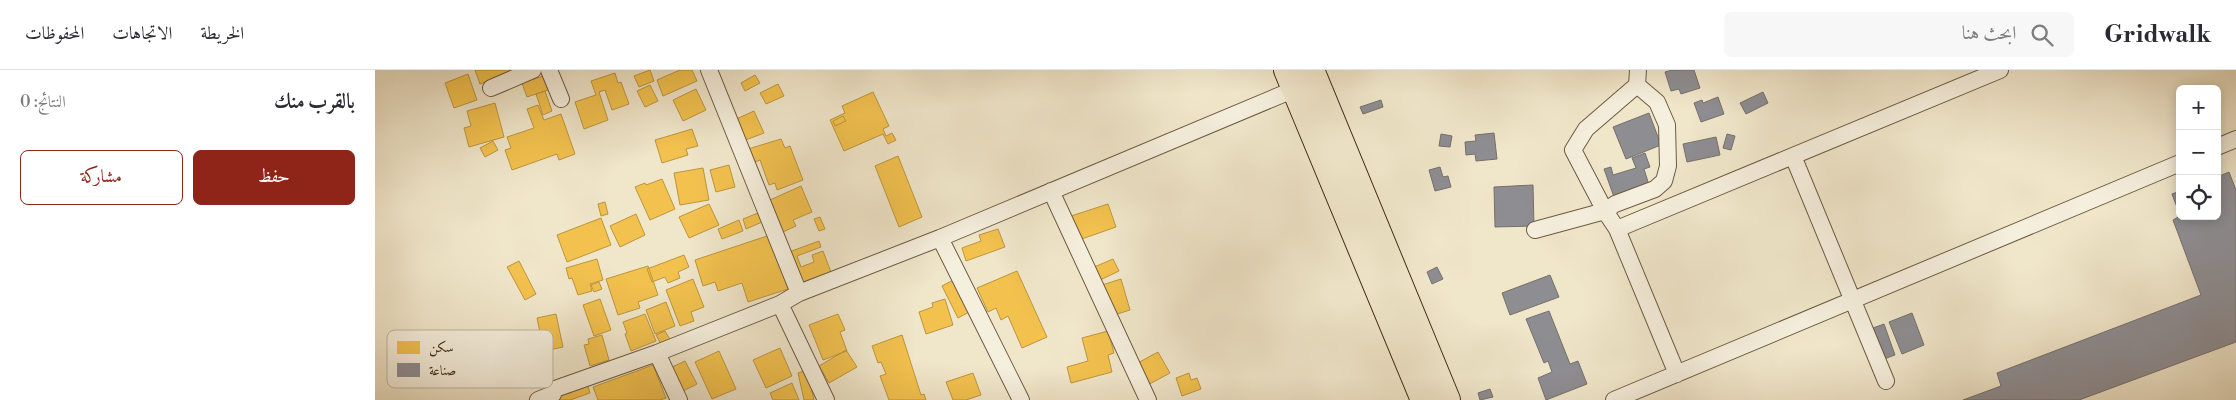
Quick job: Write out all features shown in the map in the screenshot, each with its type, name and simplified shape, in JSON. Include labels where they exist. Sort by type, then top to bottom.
[{"type":"highway","points":[[1297,76],[1424,400]]},
{"type":"highway","points":[[1297,76],[1447,400]]},
{"type":"street","points":[[491,88],[533,70]]},
{"type":"street","points":[[549,70],[561,99]]},
{"type":"street","points":[[709,70],[799,293]]},
{"type":"street","points":[[1617,228],[2000,70]]},
{"type":"street","points":[[538,400],[553,394],[555,388],[657,353],[1051,191],[1297,76]]},
{"type":"street","points":[[1535,230],[1605,211],[1615,204],[1655,189],[1664,181],[1669,166],[1667,125],[1657,102],[1637,78],[1587,129],[1573,150],[1605,211],[1617,228],[1677,374]]},
{"type":"street","points":[[2221,145],[2236,139]]},
{"type":"street","points":[[1793,156],[1886,381]]},
{"type":"street","points":[[1614,400],[2176,165]]},
{"type":"street","points":[[1051,191],[1148,400]]},
{"type":"street","points":[[940,238],[1021,400]]},
{"type":"street","points":[[780,304],[826,400]]},
{"type":"street","points":[[657,353],[679,400]]},
{"type":"building: سكن","points":[[475,70],[512,70],[513,72],[480,84]]},
{"type":"building: سكن","points":[[650,70],[654,81],[639,87],[634,76]]},
{"type":"building: سكن","points":[[680,70],[692,70],[697,81],[663,96],[657,80]]},
{"type":"building: سكن","points":[[615,73],[618,83],[621,82],[629,104],[612,110],[605,90],[599,92],[608,120],[584,129],[575,102],[596,95],[591,81]]},
{"type":"building: سكن","points":[[468,74],[477,100],[454,108],[445,83]]},
{"type":"building: سكن","points":[[755,75],[760,83],[745,91],[741,83]]},
{"type":"building: سكن","points":[[543,76],[548,90],[527,97],[522,83]]},
{"type":"building: سكن","points":[[778,84],[784,96],[766,104],[760,93]]},
{"type":"building: سكن","points":[[650,85],[658,101],[645,107],[637,91]]},
{"type":"building: سكن","points":[[696,89],[706,110],[683,121],[673,100]]},
{"type":"building: سكن","points":[[545,91],[552,111],[543,115],[536,94]]},
{"type":"building: سكن","points":[[873,92],[889,126],[883,129],[886,136],[892,133],[896,140],[888,144],[883,134],[844,151],[830,120],[845,113],[842,106]]},
{"type":"building: سكن","points":[[495,103],[504,137],[469,147],[464,128],[471,126],[467,111]]},
{"type":"building: سكن","points":[[538,105],[544,120],[561,114],[575,154],[559,160],[557,154],[512,170],[505,150],[511,148],[507,137],[534,128],[527,109]]},
{"type":"building: سكن","points":[[754,111],[764,133],[743,141],[734,120]]},
{"type":"building: سكن","points":[[843,116],[846,121],[835,126],[833,121]]},
{"type":"building: سكن","points":[[692,129],[698,146],[686,149],[688,155],[662,163],[655,140]]},
{"type":"building: سكن","points":[[781,139],[785,148],[790,146],[803,180],[777,190],[775,183],[769,185],[760,160],[753,163],[748,149]]},
{"type":"building: سكن","points":[[493,141],[498,150],[485,157],[480,148]]},
{"type":"building: سكن","points":[[898,156],[922,217],[899,227],[875,166]]},
{"type":"building: سكن","points":[[729,165],[735,187],[716,192],[710,170]]},
{"type":"building: سكن","points":[[703,168],[709,200],[680,205],[674,173]]},
{"type":"building: سكن","points":[[662,179],[675,209],[650,220],[635,187]]},
{"type":"building: سكن","points":[[801,186],[812,212],[793,220],[796,226],[783,232],[770,200]]},
{"type":"building: سكن","points":[[605,202],[608,214],[601,216],[598,204]]},
{"type":"building: سكن","points":[[709,204],[719,225],[689,238],[679,217]]},
{"type":"building: سكن","points":[[1108,204],[1116,227],[1076,241],[1068,217]]},
{"type":"building: سكن","points":[[758,213],[762,222],[746,229],[743,219]]},
{"type":"building: سكن","points":[[636,214],[645,235],[620,247],[610,226]]},
{"type":"building: سكن","points":[[820,217],[825,229],[819,231],[814,219]]},
{"type":"building: سكن","points":[[601,218],[611,245],[567,262],[557,235]]},
{"type":"building: سكن","points":[[739,220],[743,231],[722,239],[718,229]]},
{"type":"building: سكن","points":[[998,229],[1005,247],[966,261],[962,248],[981,241],[979,235]]},
{"type":"building: سكن","points":[[770,235],[788,289],[748,302],[742,283],[718,291],[715,282],[703,286],[695,260]]},
{"type":"building: سكن","points":[[819,241],[821,247],[797,256],[801,267],[814,262],[812,255],[823,251],[831,272],[800,283],[789,252]]},
{"type":"building: سكن","points":[[684,255],[689,267],[678,272],[680,278],[668,283],[665,277],[652,282],[647,269]]},
{"type":"building: سكن","points":[[597,259],[603,280],[590,284],[592,291],[578,295],[572,278],[569,279],[566,268]]},
{"type":"building: سكن","points":[[1113,259],[1119,271],[1098,281],[1092,268]]},
{"type":"building: سكن","points":[[519,261],[536,294],[525,300],[507,267]]},
{"type":"building: سكن","points":[[648,266],[658,295],[638,302],[640,308],[618,315],[606,279]]},
{"type":"building: سكن","points":[[1017,271],[1047,337],[1022,348],[1008,316],[1001,320],[996,308],[988,312],[977,288]]},
{"type":"building: سكن","points":[[693,279],[704,307],[691,312],[694,321],[680,326],[666,290]]},
{"type":"building: سكن","points":[[955,279],[971,311],[958,318],[942,286]]},
{"type":"building: سكن","points":[[1121,279],[1130,310],[1108,317],[1099,286]]},
{"type":"building: سكن","points":[[599,282],[602,289],[594,292],[591,285]]},
{"type":"building: سكن","points":[[600,299],[611,330],[594,336],[583,305]]},
{"type":"building: سكن","points":[[945,299],[953,325],[926,334],[919,312],[933,307],[932,303]]},
{"type":"building: سكن","points":[[666,302],[675,326],[655,334],[646,310]]},
{"type":"building: سكن","points":[[556,314],[563,347],[553,349],[553,330],[540,330],[537,318]]},
{"type":"building: سكن","points":[[645,314],[656,341],[631,351],[623,322]]},
{"type":"building: سكن","points":[[838,314],[845,330],[840,332],[847,351],[823,360],[809,325]]},
{"type":"building: سكن","points":[[665,331],[671,341],[662,346],[656,335]]},
{"type":"building: سكن","points":[[1108,331],[1114,353],[1108,355],[1112,372],[1071,383],[1067,367],[1088,361],[1082,338]]},
{"type":"building: سكن","points":[[602,335],[609,360],[590,366],[584,345],[589,344],[588,339]]},
{"type":"building: سكن","points":[[902,335],[921,395],[924,394],[926,400],[889,400],[880,376],[886,374],[881,362],[878,363],[872,346]]},
{"type":"building: سكن","points":[[780,348],[792,376],[766,388],[753,360]]},
{"type":"building: سكن","points":[[846,350],[857,367],[829,383],[819,366]]},
{"type":"building: سكن","points":[[719,351],[736,389],[712,399],[695,362]]},
{"type":"building: سكن","points":[[1158,352],[1170,373],[1144,387],[1132,366]]},
{"type":"building: سكن","points":[[685,361],[697,384],[681,392],[668,369]]},
{"type":"building: سكن","points":[[653,365],[666,398],[660,400],[598,400],[593,387]]},
{"type":"building: سكن","points":[[807,370],[814,400],[804,400],[798,373]]},
{"type":"building: سكن","points":[[973,373],[981,395],[966,400],[953,400],[946,382]]},
{"type":"building: سكن","points":[[1189,373],[1191,380],[1197,378],[1201,389],[1182,396],[1176,378]]},
{"type":"building: سكن","points":[[587,383],[590,393],[570,400],[557,400],[555,395]]},
{"type":"building: سكن","points":[[792,383],[799,400],[773,400],[770,393]]},
{"type":"building: صناعة","points":[[1672,70],[1694,70],[1700,88],[1681,94],[1679,89],[1671,91],[1665,72]]},
{"type":"building: صناعة","points":[[1763,92],[1768,103],[1746,114],[1740,103]]},
{"type":"building: صناعة","points":[[1718,97],[1724,114],[1701,122],[1694,103],[1702,100],[1703,103]]},
{"type":"building: صناعة","points":[[1381,100],[1383,107],[1363,114],[1360,107]]},
{"type":"building: صناعة","points":[[1649,113],[1661,145],[1626,159],[1613,127]]},
{"type":"building: صناعة","points":[[1494,133],[1497,159],[1476,161],[1475,154],[1466,155],[1465,142],[1476,141],[1475,135]]},
{"type":"building: صناعة","points":[[1441,134],[1452,136],[1450,147],[1439,146]]},
{"type":"building: صناعة","points":[[1727,134],[1735,136],[1731,150],[1723,148]]},
{"type":"building: صناعة","points":[[1716,137],[1720,155],[1687,162],[1683,144]]},
{"type":"building: صناعة","points":[[1645,153],[1650,167],[1644,169],[1649,185],[1614,197],[1604,169],[1611,167],[1613,175],[1636,168],[1632,158]]},
{"type":"building: صناعة","points":[[1440,167],[1443,177],[1448,176],[1451,187],[1435,191],[1429,170]]},
{"type":"building: صناعة","points":[[2229,172],[2236,190],[2236,342],[2079,400],[1963,400],[2001,386],[1997,373],[2201,295],[2173,220],[2176,218],[2176,220],[2221,220],[2221,175]]},
{"type":"building: صناعة","points":[[1533,185],[1534,226],[1495,227],[1494,187]]},
{"type":"building: صناعة","points":[[2176,192],[2176,204],[2172,194]]},
{"type":"building: صناعة","points":[[1437,267],[1443,279],[1432,284],[1427,272]]},
{"type":"building: صناعة","points":[[1550,275],[1559,297],[1510,315],[1502,293]]},
{"type":"building: صناعة","points":[[1549,311],[1570,364],[1578,361],[1587,384],[1546,400],[1538,378],[1552,372],[1548,361],[1544,363],[1526,319]]},
{"type":"building: صناعة","points":[[1912,313],[1924,345],[1902,354],[1889,322]]},
{"type":"building: صناعة","points":[[1884,324],[1895,355],[1884,359],[1873,328]]},
{"type":"building: صناعة","points":[[1490,389],[1493,397],[1480,400],[1478,393]]}]
